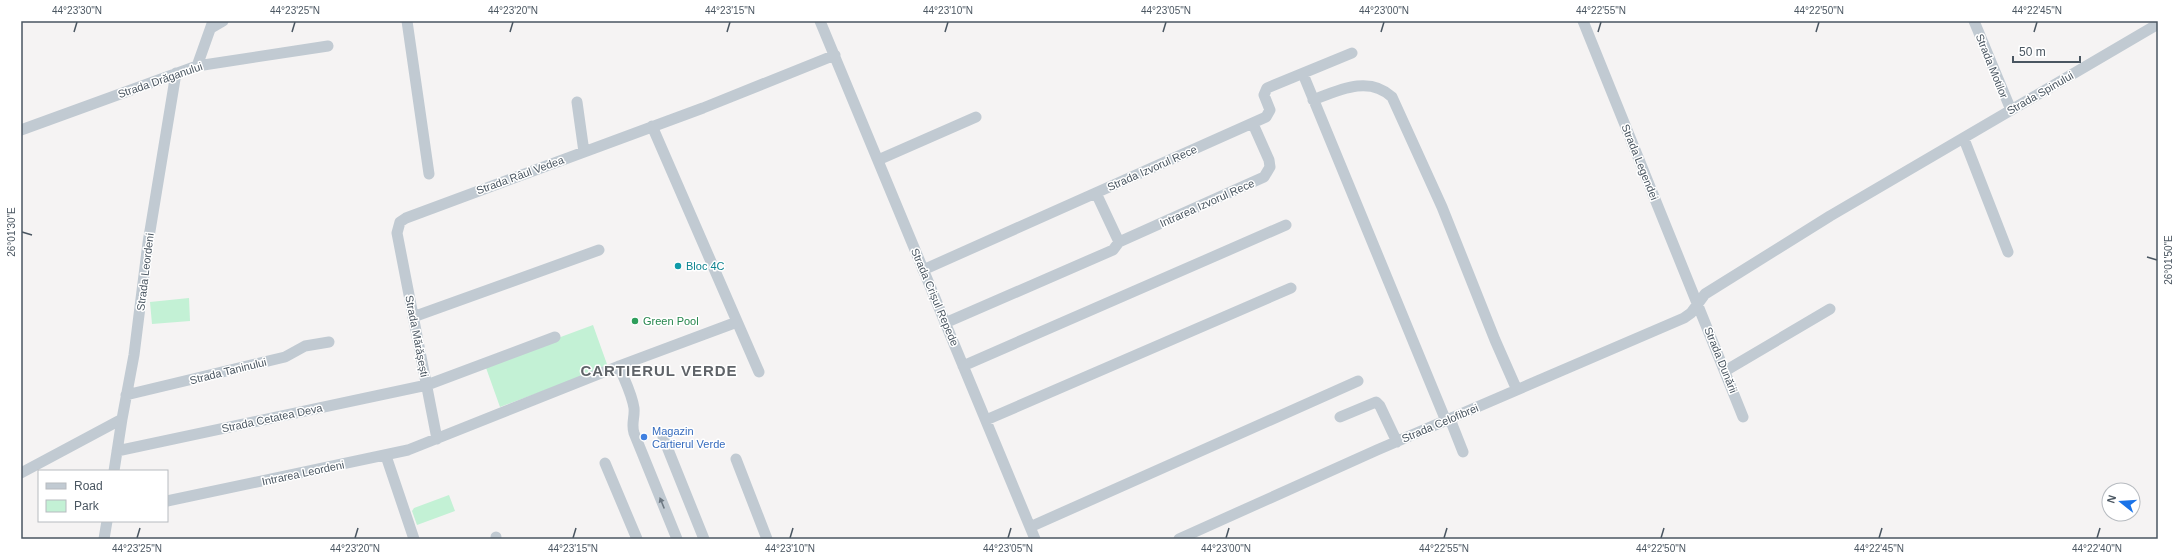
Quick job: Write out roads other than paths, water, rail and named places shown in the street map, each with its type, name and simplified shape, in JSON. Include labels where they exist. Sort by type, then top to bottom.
[{"type":"street","points":[[197,66],[212,24],[223,21]]},
{"type":"street","points":[[407,21],[429,174]]},
{"type":"street","name":"Strada Crișul Repede","points":[[820,21],[1035,539]]},
{"type":"street","name":"Strada Legendei","points":[[1583,21],[1698,303]]},
{"type":"street","name":"Strada Motilor","points":[[1974,21],[2011,110]]},
{"type":"street","name":"Strada Spinului","points":[[1698,303],[1705,294],[1830,216],[1964,139],[2011,110],[2157,28]]},
{"type":"street","name":"Strada Drăganului","points":[[21,130],[197,66],[328,46]]},
{"type":"street","name":"Strada Izvorul Rece","points":[[924,270],[1253,124],[1269,114],[1270,110],[1264,95],[1267,88],[1352,53]]},
{"type":"street","name":"Strada Râul Vedea","points":[[397,232],[400,222],[406,218],[703,108],[835,56]]},
{"type":"street","name":"Strada Leordeni","points":[[114,470],[134,355],[148,244],[176,73]]},
{"type":"street","points":[[1303,74],[1448,420],[1463,452]]},
{"type":"street","points":[[1313,100],[1358,85],[1379,88],[1392,98],[1442,207],[1495,340],[1517,390]]},
{"type":"street","points":[[577,102],[584,152]]},
{"type":"street","points":[[878,160],[976,117]]},
{"type":"street","name":"Intrarea Izvorul Rece","points":[[946,323],[1113,250],[1119,242],[1264,177],[1270,166],[1269,160],[1253,124]]},
{"type":"street","points":[[652,126],[759,372]]},
{"type":"street","points":[[1964,139],[2008,252]]},
{"type":"street","points":[[1096,193],[1119,242]]},
{"type":"street","points":[[963,366],[1286,225]]},
{"type":"street","name":"Strada Mărășești","points":[[397,232],[437,439]]},
{"type":"street","points":[[413,317],[599,250]]},
{"type":"street","points":[[986,420],[1291,288]]},
{"type":"street","name":"Strada Dunării","points":[[1698,303],[1743,417]]},
{"type":"street","name":"Strada Celofibrei","points":[[1179,539],[1397,442],[1684,318],[1691,313],[1698,303]]},
{"type":"street","points":[[1725,371],[1830,309]]},
{"type":"street","name":"Intrarea Leordeni","points":[[168,501],[386,456],[437,439],[619,366],[737,322]]},
{"type":"street","name":"Strada Cetatea Deva","points":[[117,451],[427,385],[555,337]]},
{"type":"street","name":"Strada Taninului","points":[[126,395],[285,357],[305,346],[329,342]]},
{"type":"street","points":[[619,366],[632,401],[634,410],[632,422],[635,437],[677,539]]},
{"type":"street","points":[[1030,527],[1358,381]]},
{"type":"street","points":[[1340,417],[1376,402],[1380,406],[1397,442]]},
{"type":"street","points":[[21,473],[122,419]]},
{"type":"street","points":[[663,437],[704,539]]},
{"type":"street","points":[[386,456],[414,539]]},
{"type":"street","points":[[736,459],[767,539]]},
{"type":"street","points":[[605,463],[637,539]]},
{"type":"street","points":[[104,539],[107,522]]},
{"type":"place","name":"Bloc 4C","points":[[678,266]]},
{"type":"place","name":"Green Pool","points":[[635,321]]},
{"type":"place","name":"Magazin Cartierul Verde","points":[[644,437]]},
{"type":"district","name":"CARTIERUL VERDE","points":[[659,370]]}]
